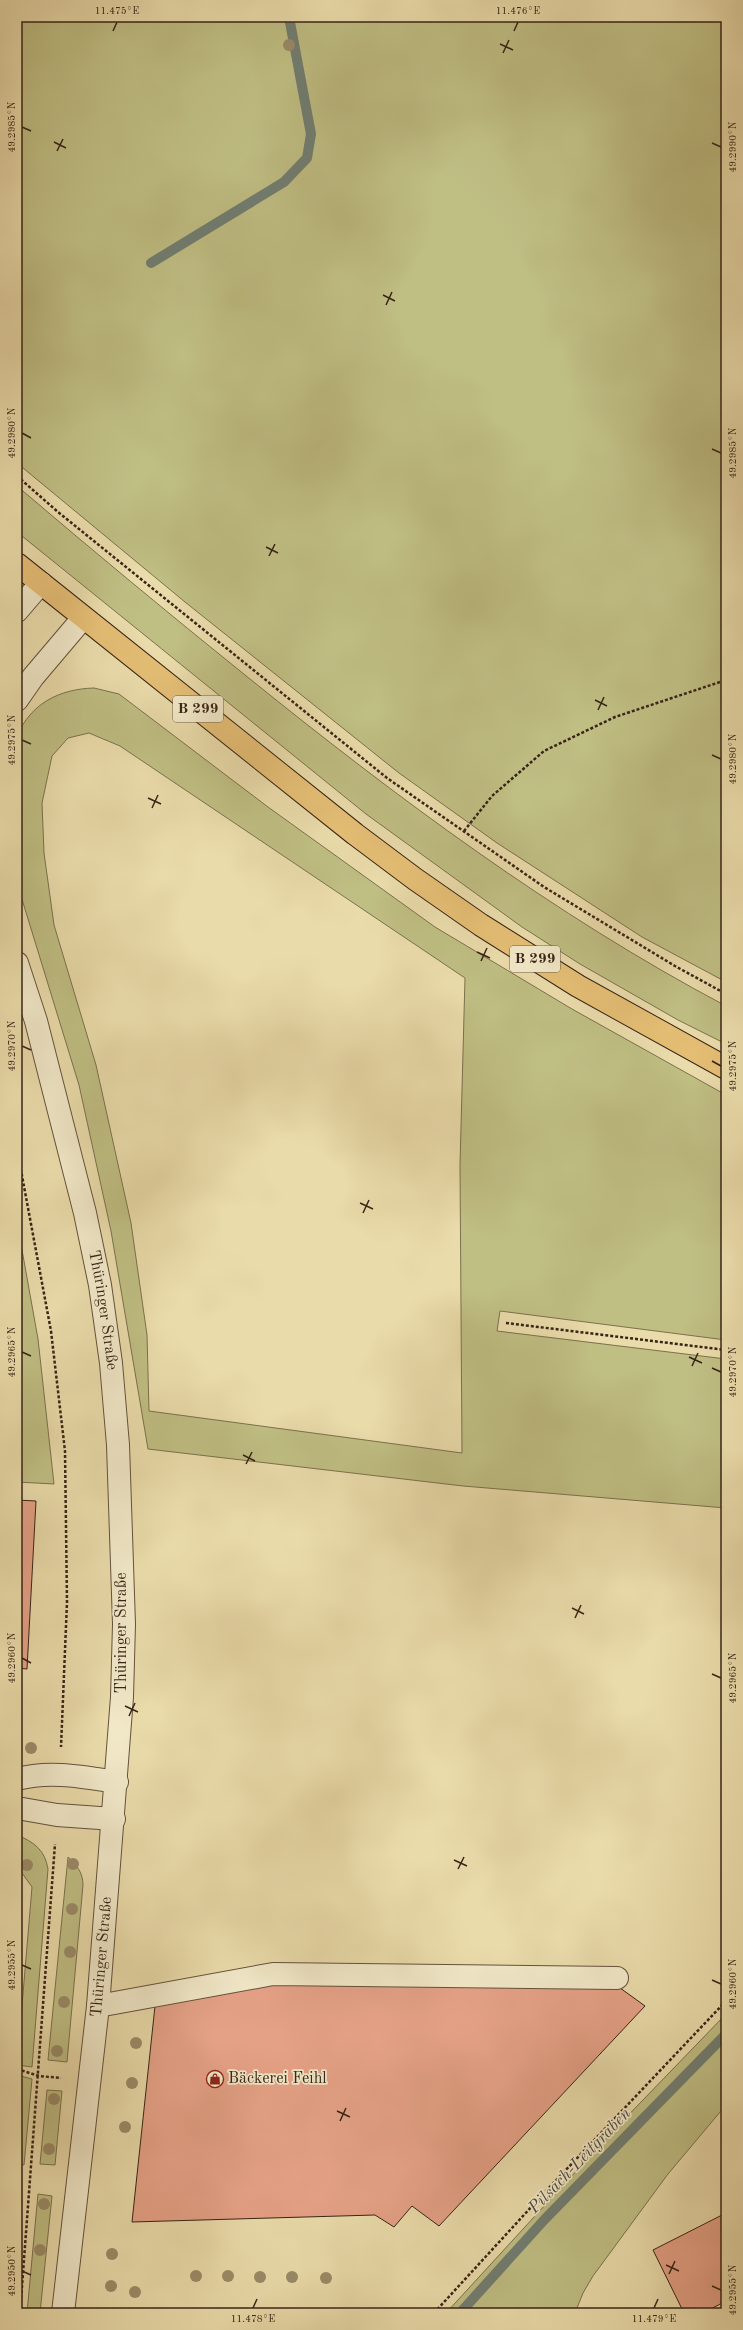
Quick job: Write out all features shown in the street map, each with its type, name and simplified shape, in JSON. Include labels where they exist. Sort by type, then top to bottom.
[{"type":"main road","name":"B 299","points":[[17,564],[355,834],[415,879],[481,925],[578,986],[726,1068]]},
{"type":"street","points":[[17,611],[41,583]]},
{"type":"street","points":[[17,700],[33,677],[83,618]]},
{"type":"street","name":"Thüringer Straße","points":[[17,963],[36,1021],[86,1213],[100,1285],[111,1363],[118,1444],[124,1624],[122,1697],[117,1782],[98,2006],[63,2313]]},
{"type":"street","points":[[17,1779],[60,1775],[117,1782]]},
{"type":"street","points":[[17,1808],[57,1815],[114,1819]]},
{"type":"street","points":[[98,2006],[273,1974],[617,1978]]},
{"type":"path","points":[[17,476],[58,512],[387,778],[544,887],[675,966],[726,994]]},
{"type":"path","points":[[464,831],[492,796],[544,751],[615,717],[726,680]]},
{"type":"path","points":[[17,1149],[51,1331],[64,1452],[67,1602],[61,1746]]},
{"type":"path","points":[[506,1322],[726,1350]]},
{"type":"path","points":[[20,2313],[39,2076],[55,1842]]},
{"type":"path","points":[[434,2313],[544,2192],[726,2000]]},
{"type":"path","points":[[17,2069],[39,2076],[67,2079]]},
{"type":"shaded area","points":[[17,17],[726,17],[726,982],[642,937],[497,843],[399,773],[185,602],[17,463]]},
{"type":"shaded area","points":[[17,486],[130,581],[302,721],[418,809],[538,893],[600,933],[662,971],[726,1006],[726,1044],[678,1020],[580,964],[522,927],[366,814],[17,532]]},
{"type":"shaded area","points":[[94,688],[119,694],[268,807],[435,927],[572,1009],[726,1095],[726,1340],[500,1311],[497,1331],[726,1359],[726,1508],[463,1486],[148,1449],[111,1231],[79,1085],[17,883],[17,736],[30,715],[48,700],[70,691]],"holes":[[[89,733],[120,746],[465,978],[460,1165],[462,1453],[149,1411],[147,1335],[131,1223],[96,1065],[54,925],[44,853],[42,803],[52,756],[68,738]]]},
{"type":"shaded area","points":[[17,1222],[38,1339],[54,1484],[17,1482]]},
{"type":"shaded area","points":[[17,1835],[29,1841],[38,1848],[47,1862],[48,1869],[32,2067],[17,2065],[32,1887],[17,1866]]},
{"type":"shaded area","points":[[68,1857],[79,1870],[83,1885],[67,2062],[48,2060]]},
{"type":"shaded area","points":[[726,2014],[726,2105],[668,2174],[593,2276],[583,2293],[575,2313],[446,2313],[613,2131]]},
{"type":"shaded area","points":[[17,2075],[32,2079],[24,2165],[17,2164]]},
{"type":"shaded area","points":[[47,2090],[62,2091],[55,2165],[40,2164]]},
{"type":"shaded area","points":[[38,2194],[52,2196],[40,2313],[27,2313]]},
{"type":"shaded area","points":[[17,2199],[22,2200],[17,2253]]},
{"type":"building","points":[[17,1500],[36,1501],[27,1669],[17,1668]]},
{"type":"building","points":[[275,1981],[616,1985],[645,2006],[439,2226],[412,2206],[394,2227],[375,2215],[132,2222],[155,2006]]},
{"type":"building","points":[[726,2213],[726,2301],[703,2313],[684,2313],[653,2250]]},
{"type":"waterway","points":[[151,263],[284,182],[307,158],[311,134],[289,17]]},
{"type":"waterway","name":"Pilsach-Leitgraben","points":[[460,2313],[545,2219],[726,2034]]},
{"type":"place","name":"Bäckerei Feihl","points":[[215,2079]]}]
